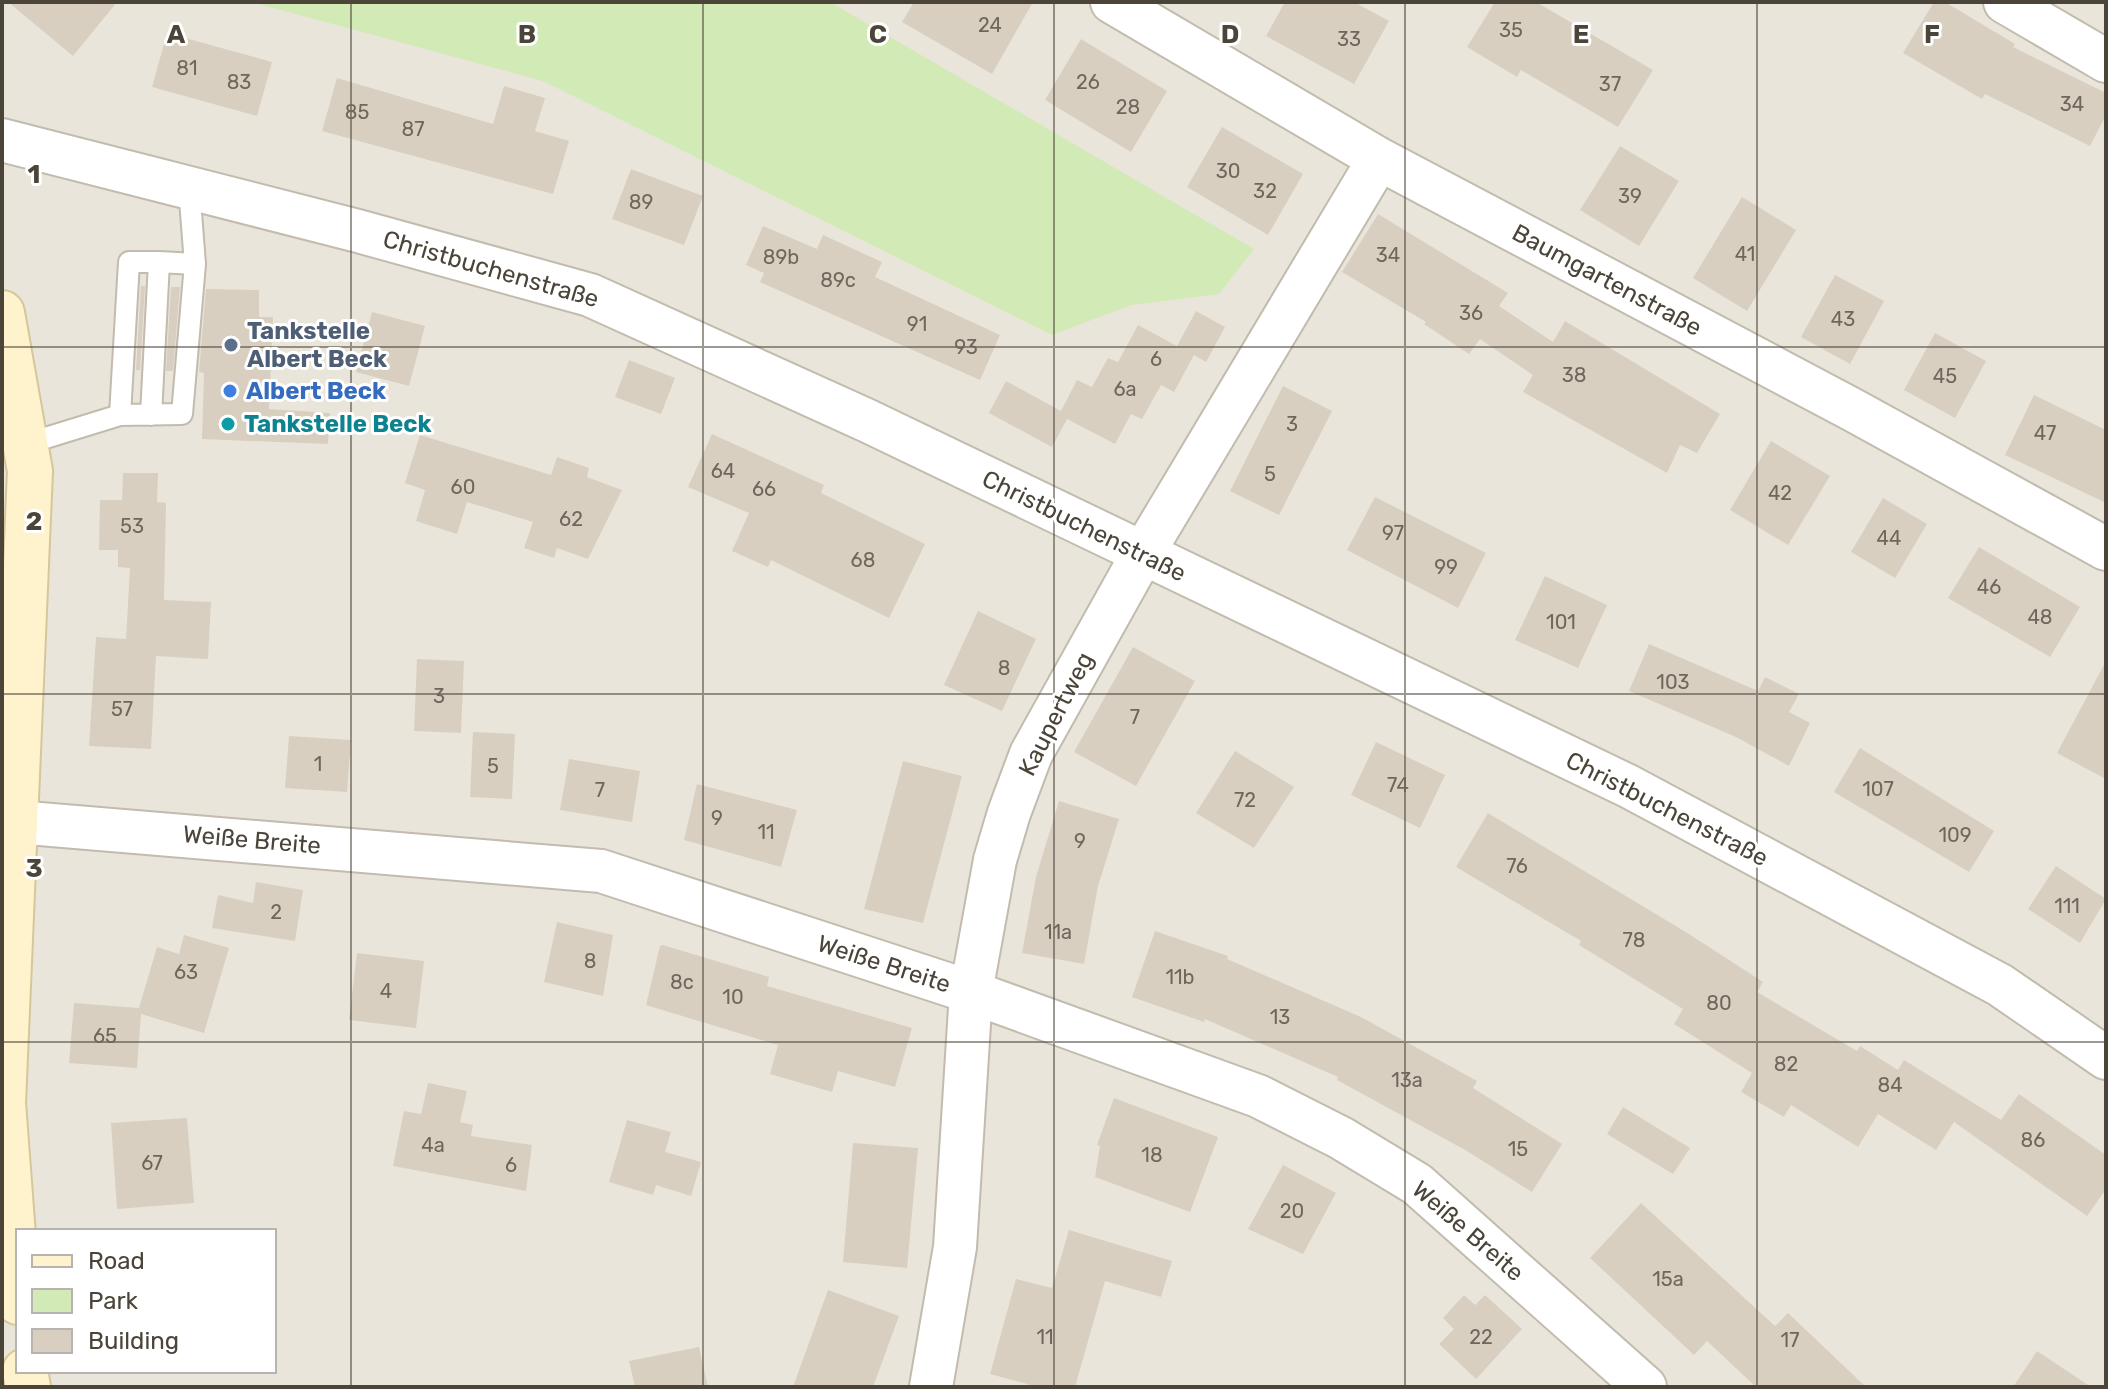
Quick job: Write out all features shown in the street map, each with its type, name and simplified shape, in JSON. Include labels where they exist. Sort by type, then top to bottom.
[{"type":"main road","points":[[2,313],[30,471],[3,1103],[16,1275]]},
{"type":"street","name":"Baumgartenstraße","points":[[1112,2],[1379,159],[1853,410],[2106,549]]},
{"type":"street","points":[[2005,2],[2106,61]]},
{"type":"street","name":"Christbuchenstraße","points":[[2,140],[590,295],[868,421],[1628,786],[2000,985],[2106,1058]]},
{"type":"street","name":"Kaupertweg","points":[[931,1387],[955,1247],[971,992],[995,860],[1031,754],[1142,555],[1379,159]]},
{"type":"street","name":"Weiße Breite","points":[[16,822],[601,871],[971,992],[1258,1096],[1341,1138],[1417,1184],[1645,1387]]},
{"type":"lane","points":[[26,444],[120,415],[182,414],[195,264],[189,187]]},
{"type":"lane","points":[[120,415],[129,262],[195,264]]},
{"type":"lane","points":[[151,415],[159,262]]},
{"type":"shaded area","points":[[2,2],[2106,2],[2106,1387],[2,1387]]},
{"type":"green space","points":[[251,2],[830,2],[1254,249],[1219,294],[1131,305],[1052,335],[543,81]]},
{"type":"building","points":[[8,2],[117,2],[73,56]]},
{"type":"building","points":[[914,2],[1033,2],[992,74],[902,22]]},
{"type":"building","points":[[1285,2],[1354,2],[1389,21],[1354,84],[1266,36]]},
{"type":"building","points":[[1495,2],[1536,2],[1653,70],[1618,127],[1521,70],[1517,77],[1467,47]]},
{"type":"building","points":[[1934,2],[1945,2],[2015,44],[2013,47],[2106,93],[2106,115],[2090,146],[1985,94],[1982,99],[1903,53]]},
{"type":"building","points":[[167,33],[272,62],[257,116],[152,87]]},
{"type":"building","points":[[1081,39],[1167,91],[1131,152],[1045,100]]},
{"type":"building","points":[[337,78],[493,124],[504,86],[545,98],[535,131],[569,141],[553,194],[322,131]]},
{"type":"building","points":[[1222,127],[1303,174],[1268,235],[1187,187]]},
{"type":"building","points":[[1620,146],[1679,181],[1639,246],[1580,210]]},
{"type":"building","points":[[631,169],[703,196],[684,245],[612,219]]},
{"type":"building","points":[[1742,197],[1796,230],[1747,311],[1693,278]]},
{"type":"building","points":[[1378,214],[1508,293],[1499,306],[1553,342],[1565,321],[1720,414],[1697,453],[1680,445],[1667,473],[1523,392],[1533,375],[1480,339],[1469,354],[1424,324],[1426,322],[1342,272]]},
{"type":"building","points":[[763,226],[817,249],[823,235],[882,262],[875,277],[1000,335],[980,380],[760,282],[764,273],[746,265]]},
{"type":"building","points":[[1835,275],[1884,301],[1850,364],[1801,337]]},
{"type":"building","points":[[141,286],[145,286],[140,370],[136,370]]},
{"type":"building","points":[[171,287],[180,287],[173,371],[166,371]]},
{"type":"building","points":[[206,289],[259,290],[259,317],[273,317],[269,409],[330,413],[328,444],[202,439],[204,373],[199,372]]},
{"type":"building","points":[[1196,311],[1225,327],[1206,362],[1194,355],[1174,392],[1161,385],[1142,419],[1131,414],[1115,444],[1067,419],[1052,447],[989,413],[1006,381],[1061,411],[1077,380],[1092,387],[1108,358],[1118,362],[1138,325],[1177,346]]},
{"type":"building","points":[[372,312],[425,326],[409,386],[356,372]]},
{"type":"building","points":[[1935,333],[1986,361],[1955,418],[1904,390]]},
{"type":"building","points":[[629,360],[675,378],[661,414],[615,397]]},
{"type":"building","points":[[1283,386],[1332,411],[1279,515],[1230,491]]},
{"type":"building","points":[[2034,395],[2106,430],[2106,503],[2005,455]]},
{"type":"building","points":[[712,434],[824,485],[821,493],[925,544],[889,618],[771,560],[768,567],[732,551],[749,513],[688,487]]},
{"type":"building","points":[[420,435],[551,475],[557,457],[589,468],[587,477],[622,490],[588,559],[557,548],[554,558],[524,548],[533,522],[467,502],[457,534],[416,521],[425,490],[405,483]]},
{"type":"building","points":[[1771,441],[1830,476],[1788,545],[1730,510]]},
{"type":"building","points":[[123,473],[158,473],[157,502],[166,503],[164,600],[211,602],[208,659],[156,656],[151,749],[89,746],[96,637],[126,639],[130,568],[118,567],[118,550],[99,550],[100,500],[122,500]]},
{"type":"building","points":[[1375,497],[1486,553],[1458,608],[1347,550]]},
{"type":"building","points":[[1883,498],[1927,524],[1895,578],[1851,552]]},
{"type":"building","points":[[1979,547],[2080,607],[2050,657],[1948,598]]},
{"type":"building","points":[[1545,576],[1607,605],[1578,668],[1515,640]]},
{"type":"building","points":[[978,611],[1036,639],[1002,711],[944,685]]},
{"type":"building","points":[[1649,644],[1758,691],[1765,677],[1799,694],[1789,712],[1810,723],[1789,766],[1736,737],[1629,691]]},
{"type":"building","points":[[1133,647],[1195,681],[1136,786],[1074,752]]},
{"type":"building","points":[[417,659],[464,661],[461,733],[414,731]]},
{"type":"building","points":[[2106,661],[2106,779],[2057,753]]},
{"type":"building","points":[[473,732],[515,734],[512,799],[470,797]]},
{"type":"building","points":[[289,736],[351,740],[347,792],[285,788]]},
{"type":"building","points":[[1376,742],[1445,775],[1420,828],[1351,795]]},
{"type":"building","points":[[1860,748],[1994,831],[1969,872],[1834,792]]},
{"type":"building","points":[[1235,751],[1294,787],[1254,848],[1196,813]]},
{"type":"building","points":[[569,759],[640,771],[632,822],[560,810]]},
{"type":"building","points":[[903,761],[962,776],[923,923],[864,909]]},
{"type":"building","points":[[697,784],[797,810],[781,867],[684,840]]},
{"type":"building","points":[[1059,801],[1119,819],[1098,886],[1084,964],[1022,953],[1036,877]]},
{"type":"building","points":[[1488,813],[1689,934],[1763,982],[1757,992],[1857,1051],[1860,1046],[1898,1070],[1904,1060],[2001,1120],[2019,1094],[2106,1155],[2106,1189],[2087,1216],[1954,1122],[1936,1150],[1878,1114],[1858,1147],[1791,1105],[1784,1117],[1741,1092],[1752,1073],[1674,1024],[1683,1009],[1579,945],[1581,941],[1456,867]]},
{"type":"building","points":[[2056,866],[2106,899],[2080,943],[2028,909]]},
{"type":"building","points":[[256,882],[303,890],[295,941],[212,928],[218,895],[253,903]]},
{"type":"building","points":[[557,922],[613,935],[603,996],[544,982]]},
{"type":"building","points":[[1155,931],[1228,956],[1227,959],[1361,1017],[1477,1081],[1473,1088],[1562,1144],[1532,1192],[1467,1151],[1337,1080],[1338,1077],[1205,1019],[1204,1022],[1132,997]]},
{"type":"building","points":[[184,935],[229,948],[204,1033],[141,1014],[137,1068],[69,1063],[74,1003],[139,1008],[157,947],[179,954]]},
{"type":"building","points":[[660,946],[769,977],[767,986],[912,1028],[895,1087],[838,1071],[832,1092],[770,1074],[778,1045],[646,1005]]},
{"type":"building","points":[[357,953],[424,961],[416,1028],[349,1020]]},
{"type":"building","points":[[428,1083],[467,1091],[460,1122],[473,1125],[471,1136],[532,1145],[526,1191],[393,1166],[404,1111],[421,1114]]},
{"type":"building","points":[[1114,1098],[1218,1137],[1190,1212],[1095,1177],[1100,1146],[1097,1145]]},
{"type":"building","points":[[1623,1107],[1690,1148],[1673,1174],[1607,1134]]},
{"type":"building","points":[[187,1118],[194,1203],[117,1209],[111,1123]]},
{"type":"building","points":[[627,1120],[671,1132],[665,1152],[701,1162],[691,1196],[656,1185],[653,1195],[609,1182]]},
{"type":"building","points":[[853,1143],[918,1148],[907,1268],[843,1262]]},
{"type":"building","points":[[1283,1165],[1336,1193],[1303,1254],[1248,1229]]},
{"type":"building","points":[[1641,1203],[1775,1326],[1788,1313],[1866,1387],[1756,1387],[1707,1341],[1694,1355],[1590,1258]]},
{"type":"building","points":[[1069,1230],[1172,1261],[1161,1297],[1105,1281],[1075,1387],[1038,1387],[990,1374],[1016,1279],[1052,1288]]},
{"type":"building","points":[[828,1290],[899,1316],[873,1387],[793,1387]]},
{"type":"building","points":[[1464,1295],[1475,1305],[1485,1295],[1522,1329],[1476,1379],[1439,1344],[1454,1329],[1443,1318]]},
{"type":"building","points":[[699,1347],[708,1387],[635,1387],[629,1361]]},
{"type":"building","points":[[2037,1351],[2091,1387],[2013,1387]]},
{"type":"place","name":"Tankstelle Albert Beck","points":[[231,345]]},
{"type":"place","name":"Albert Beck","points":[[230,391]]},
{"type":"place","name":"Tankstelle Beck","points":[[228,424]]}]
